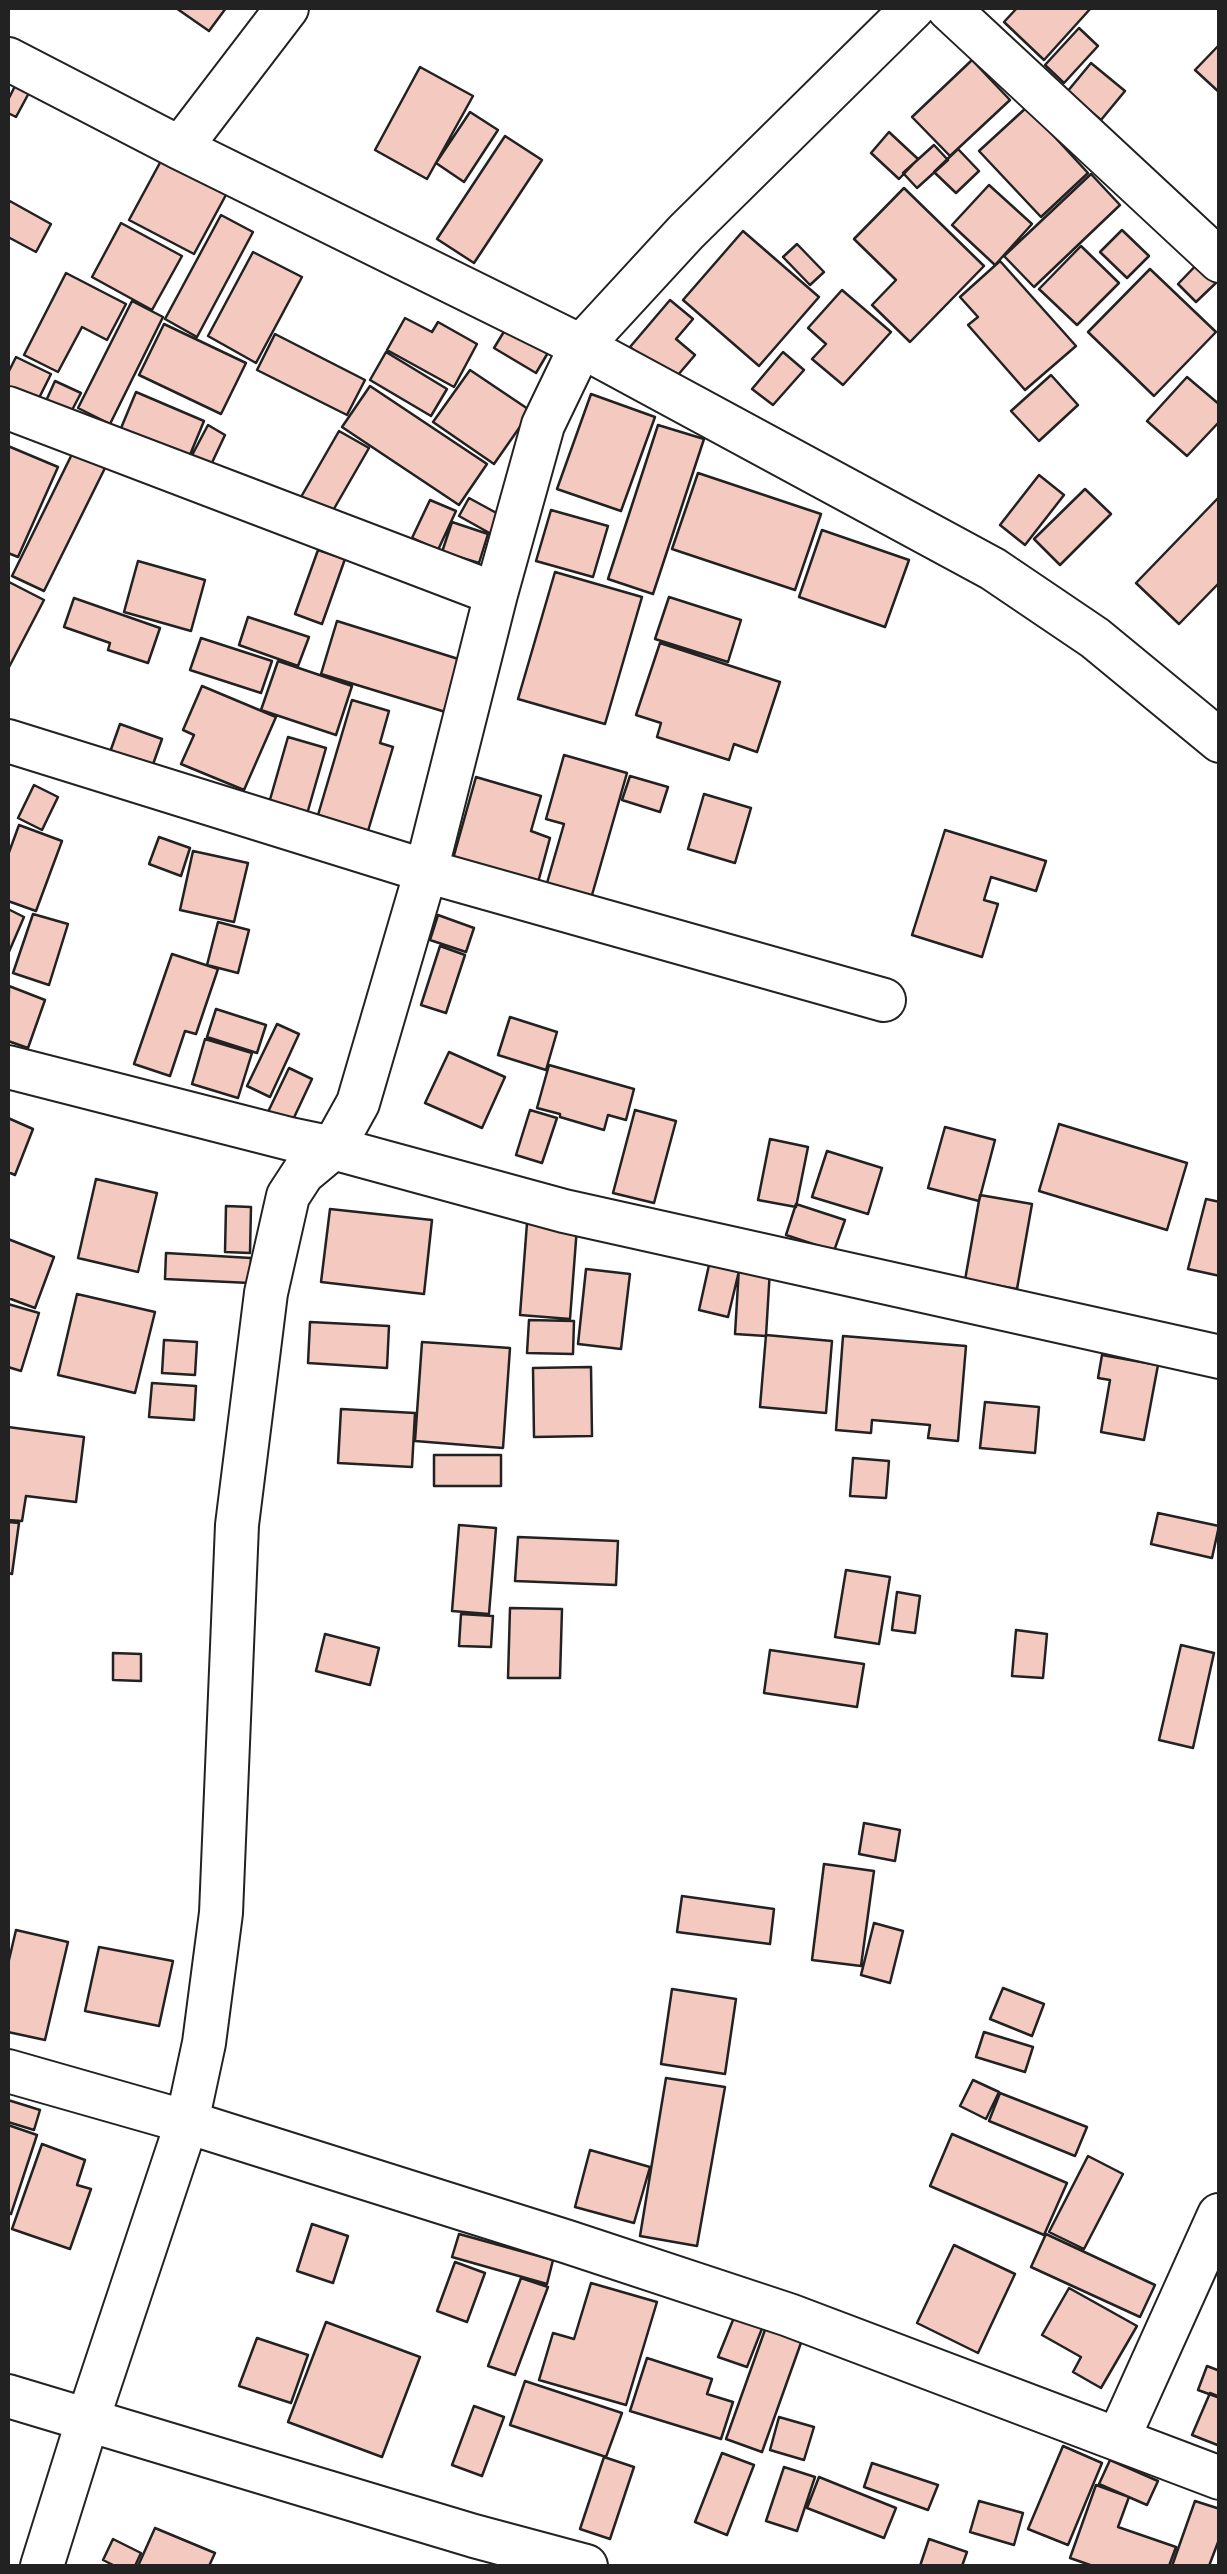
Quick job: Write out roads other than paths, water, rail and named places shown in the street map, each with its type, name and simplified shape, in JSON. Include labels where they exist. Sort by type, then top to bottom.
[{"type":"street","points":[[180,148],[287,8]]},
{"type":"street","points":[[42,2566],[186,2122],[204,2043],[221,1913],[237,1525],[266,1293],[288,1196],[303,1173],[333,1148],[358,1103],[426,871],[543,424],[582,346],[686,232],[912,8]]},
{"type":"street","points":[[948,8],[1220,261]]},
{"type":"street","points":[[8,60],[582,346],[993,570],[1095,638],[1220,741]]},
{"type":"street","points":[[8,408],[496,594]]},
{"type":"street","points":[[8,741],[426,871],[884,1000]]},
{"type":"street","points":[[8,1067],[333,1148],[564,1211],[1220,1357]]},
{"type":"street","points":[[8,2071],[186,2122],[771,2309],[1220,2478]]},
{"type":"street","points":[[1118,2440],[1219,2215]]},
{"type":"street","points":[[8,2396],[586,2566]]}]
